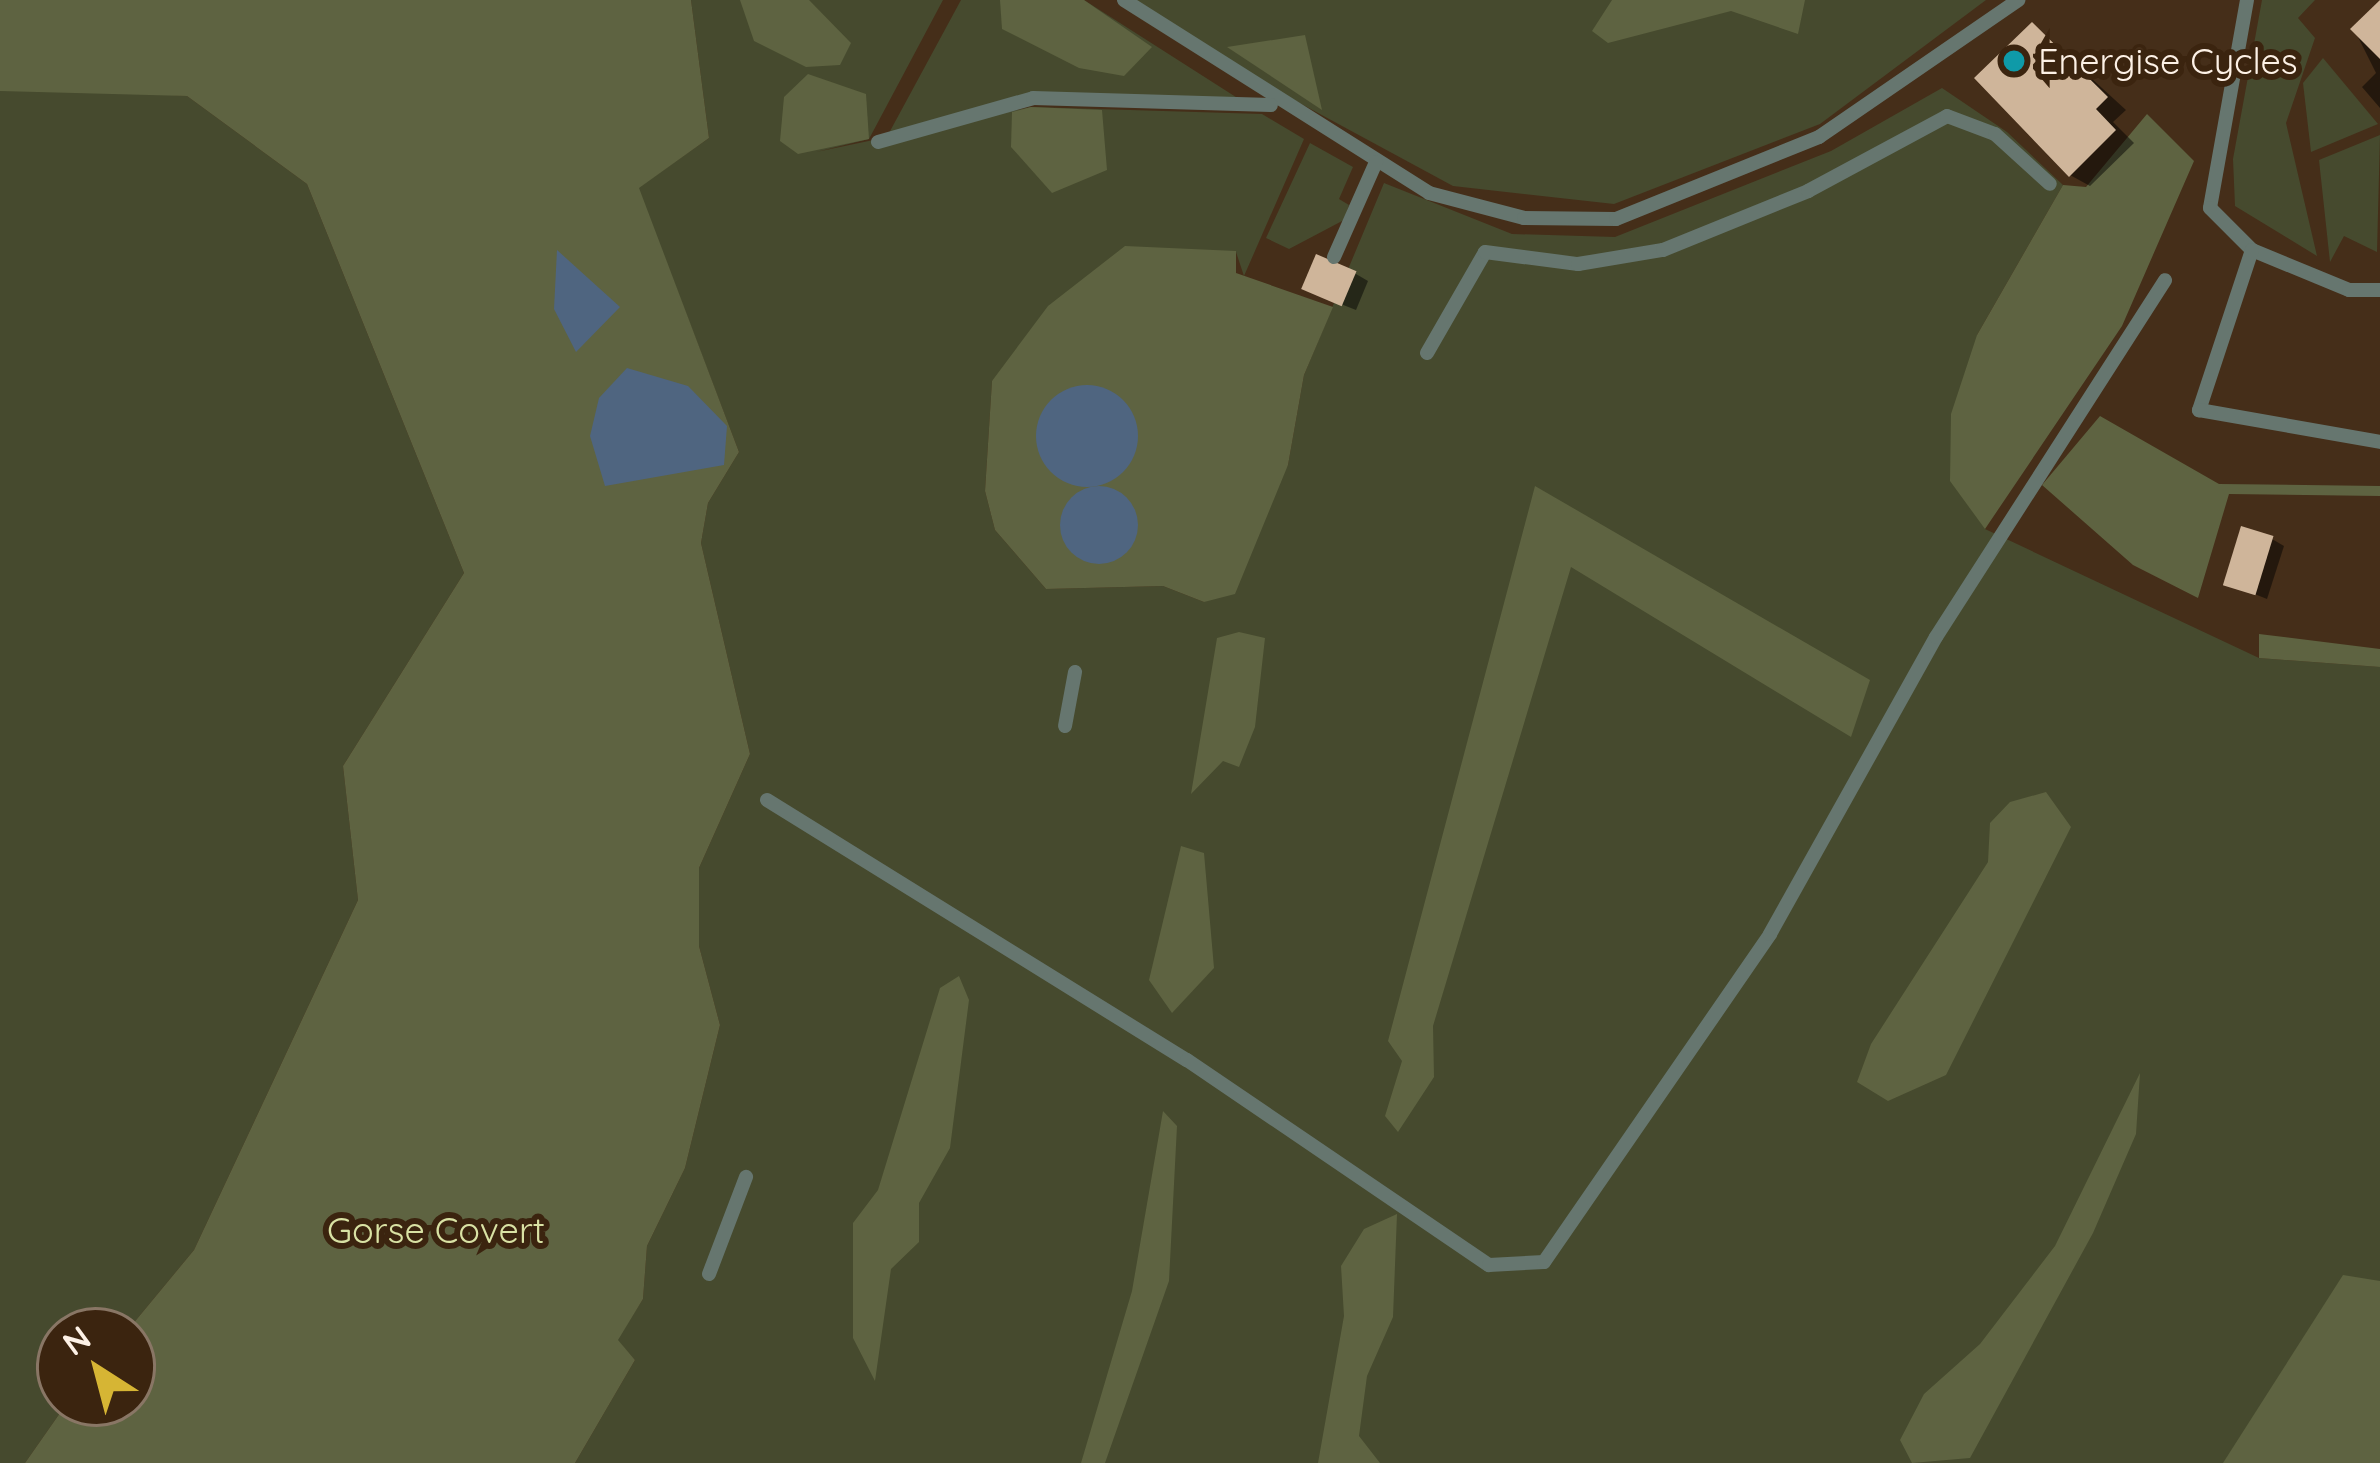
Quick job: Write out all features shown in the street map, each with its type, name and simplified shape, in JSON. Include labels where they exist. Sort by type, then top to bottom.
[{"type":"lane","points":[[1124,0],[1276,106],[1429,193],[1525,218],[1616,220],[1820,137],[2018,0]]},
{"type":"lane","points":[[2247,0],[2210,208],[2252,250],[2349,290],[2380,290]]},
{"type":"lane","points":[[878,142],[1033,98],[1276,106]]},
{"type":"lane","points":[[1427,353],[1485,252],[1578,264],[1663,250],[1808,191],[1947,116],[1995,134],[2050,184]]},
{"type":"lane","points":[[1334,257],[1376,162]]},
{"type":"lane","points":[[2252,250],[2199,410],[2380,442]]},
{"type":"lane","points":[[767,800],[1186,1060],[1489,1265],[1544,1262],[1770,934],[1936,637],[2164,280]]},
{"type":"lane","points":[[1065,726],[1076,672]]},
{"type":"lane","points":[[709,1274],[746,1177]]},
{"type":"green space","name":"Gorse Covert","points":[[0,0],[691,0],[709,138],[639,188],[739,452],[708,503],[701,543],[750,754],[699,868],[699,946],[720,1025],[685,1168],[647,1246],[643,1299],[618,1340],[635,1360],[575,1463],[25,1463],[50,1427],[156,1427],[156,1307],[147,1307],[194,1250],[358,900],[343,766],[464,573],[307,184],[187,96],[0,91]]},
{"type":"green space","points":[[691,0],[943,0],[869,139],[816,152],[1031,107],[1262,114],[1304,139],[1244,276],[1236,252],[992,381],[985,491],[995,530],[1046,589],[1163,586],[1204,602],[1288,465],[1304,375],[1384,183],[1512,234],[1615,237],[1831,151],[1942,88],[2007,132],[2063,185],[1977,335],[1985,529],[2259,658],[2380,667],[2380,1463],[575,1463],[635,1360],[617,1340],[643,1299],[647,1246],[685,1168],[720,1025],[699,946],[699,868],[750,754],[701,543],[708,503],[739,452],[638,188],[709,138]]},
{"type":"green space","points":[[740,0],[809,0],[851,43],[840,65],[806,67],[754,41]]},
{"type":"green space","points":[[961,0],[1084,0],[1239,99],[1033,95],[889,133]]},
{"type":"green space","points":[[1000,0],[1084,0],[1152,47],[1124,76],[1079,68],[1002,29]]},
{"type":"green space","points":[[1134,0],[1986,0],[1820,124],[1614,204],[1453,186],[1205,52]]},
{"type":"green space","points":[[1612,0],[1805,0],[1798,34],[1731,11],[1608,43],[1592,31]]},
{"type":"green space","points":[[2262,0],[2315,0],[2298,18],[2315,38],[2286,123],[2317,256],[2235,206],[2233,159]]},
{"type":"green space","points":[[1305,35],[1322,110],[1227,47]]},
{"type":"green space","points":[[2323,58],[2378,124],[2311,152],[2303,83]]},
{"type":"green space","points":[[808,74],[866,94],[869,139],[798,154],[780,141],[784,97]]},
{"type":"green space","points":[[30,85],[187,96],[307,184],[464,573],[343,766],[358,900],[194,1250],[147,1307],[36,1307],[36,1427],[50,1427],[25,1463],[0,1463],[0,91]]},
{"type":"green space","points":[[1031,107],[1102,110],[1107,170],[1052,193],[1011,147],[1012,112]]},
{"type":"green space","points":[[2147,114],[2194,161],[2122,326],[1985,529],[1950,481],[1951,414],[1977,335],[2063,185],[2086,187]]},
{"type":"green space","points":[[2380,135],[2377,252],[2344,236],[2330,262],[2319,160]]},
{"type":"green space","points":[[1310,143],[1353,167],[1339,199],[1349,205],[1344,220],[1289,249],[1266,238]]},
{"type":"green space","points":[[1125,246],[1236,251],[1236,273],[1333,307],[1304,375],[1288,465],[1235,594],[1204,602],[1163,586],[1046,589],[995,530],[985,491],[992,381],[1048,306]]},
{"type":"green space","points":[[2100,416],[2219,484],[2380,486],[2380,496],[2229,494],[2198,598],[2133,565],[2042,485]]},
{"type":"green space","points":[[1535,486],[1870,680],[1851,737],[1571,567],[1433,1026],[1434,1077],[1398,1132],[1385,1116],[1402,1061],[1388,1041]]},
{"type":"green space","points":[[1239,632],[1265,638],[1255,727],[1239,767],[1223,761],[1191,794],[1217,638]]},
{"type":"green space","points":[[2259,634],[2380,649],[2380,667],[2259,658]]},
{"type":"green space","points":[[2046,792],[2071,827],[1946,1075],[1888,1101],[1857,1082],[1871,1044],[1988,862],[1990,823],[2010,802]]},
{"type":"green space","points":[[1181,846],[1204,853],[1214,968],[1172,1013],[1149,980]]},
{"type":"green space","points":[[959,976],[969,1000],[950,1148],[919,1203],[919,1242],[891,1269],[875,1381],[853,1338],[853,1223],[878,1190],[940,988]]},
{"type":"green space","points":[[2140,1073],[2136,1134],[2093,1233],[1970,1458],[1912,1463],[1900,1440],[1924,1394],[1980,1344],[2055,1246]]},
{"type":"green space","points":[[1163,1111],[1177,1126],[1169,1281],[1105,1463],[1081,1463],[1132,1291]]},
{"type":"green space","points":[[1397,1214],[1393,1317],[1367,1376],[1359,1436],[1380,1463],[1318,1463],[1344,1316],[1341,1266],[1364,1229]]},
{"type":"green space","points":[[2343,1275],[2380,1281],[2380,1463],[2223,1463]]},
{"type":"water","points":[[557,250],[620,307],[576,352],[554,309]]},
{"type":"water","points":[[627,368],[688,386],[727,426],[724,465],[605,486],[590,436],[599,398]]},
{"type":"water","points":[[1087,385],[1107,388],[1130,407],[1138,436],[1135,456],[1116,479],[1087,487],[1067,484],[1044,465],[1036,436],[1039,416],[1058,393]]},
{"type":"water","points":[[1099,486],[1127,497],[1138,525],[1127,553],[1099,564],[1071,553],[1060,525],[1071,497]]},
{"type":"building","points":[[2380,0],[2380,59],[2350,29]]},
{"type":"building","points":[[2032,22],[2108,97],[2096,109],[2116,130],[2069,177],[1974,78]]},
{"type":"building","points":[[1316,254],[1357,271],[1342,306],[1301,289]]},
{"type":"building","points":[[2241,526],[2274,536],[2255,595],[2223,585]]},
{"type":"place","name":"Energise Cycles","points":[[2014,61]]}]
